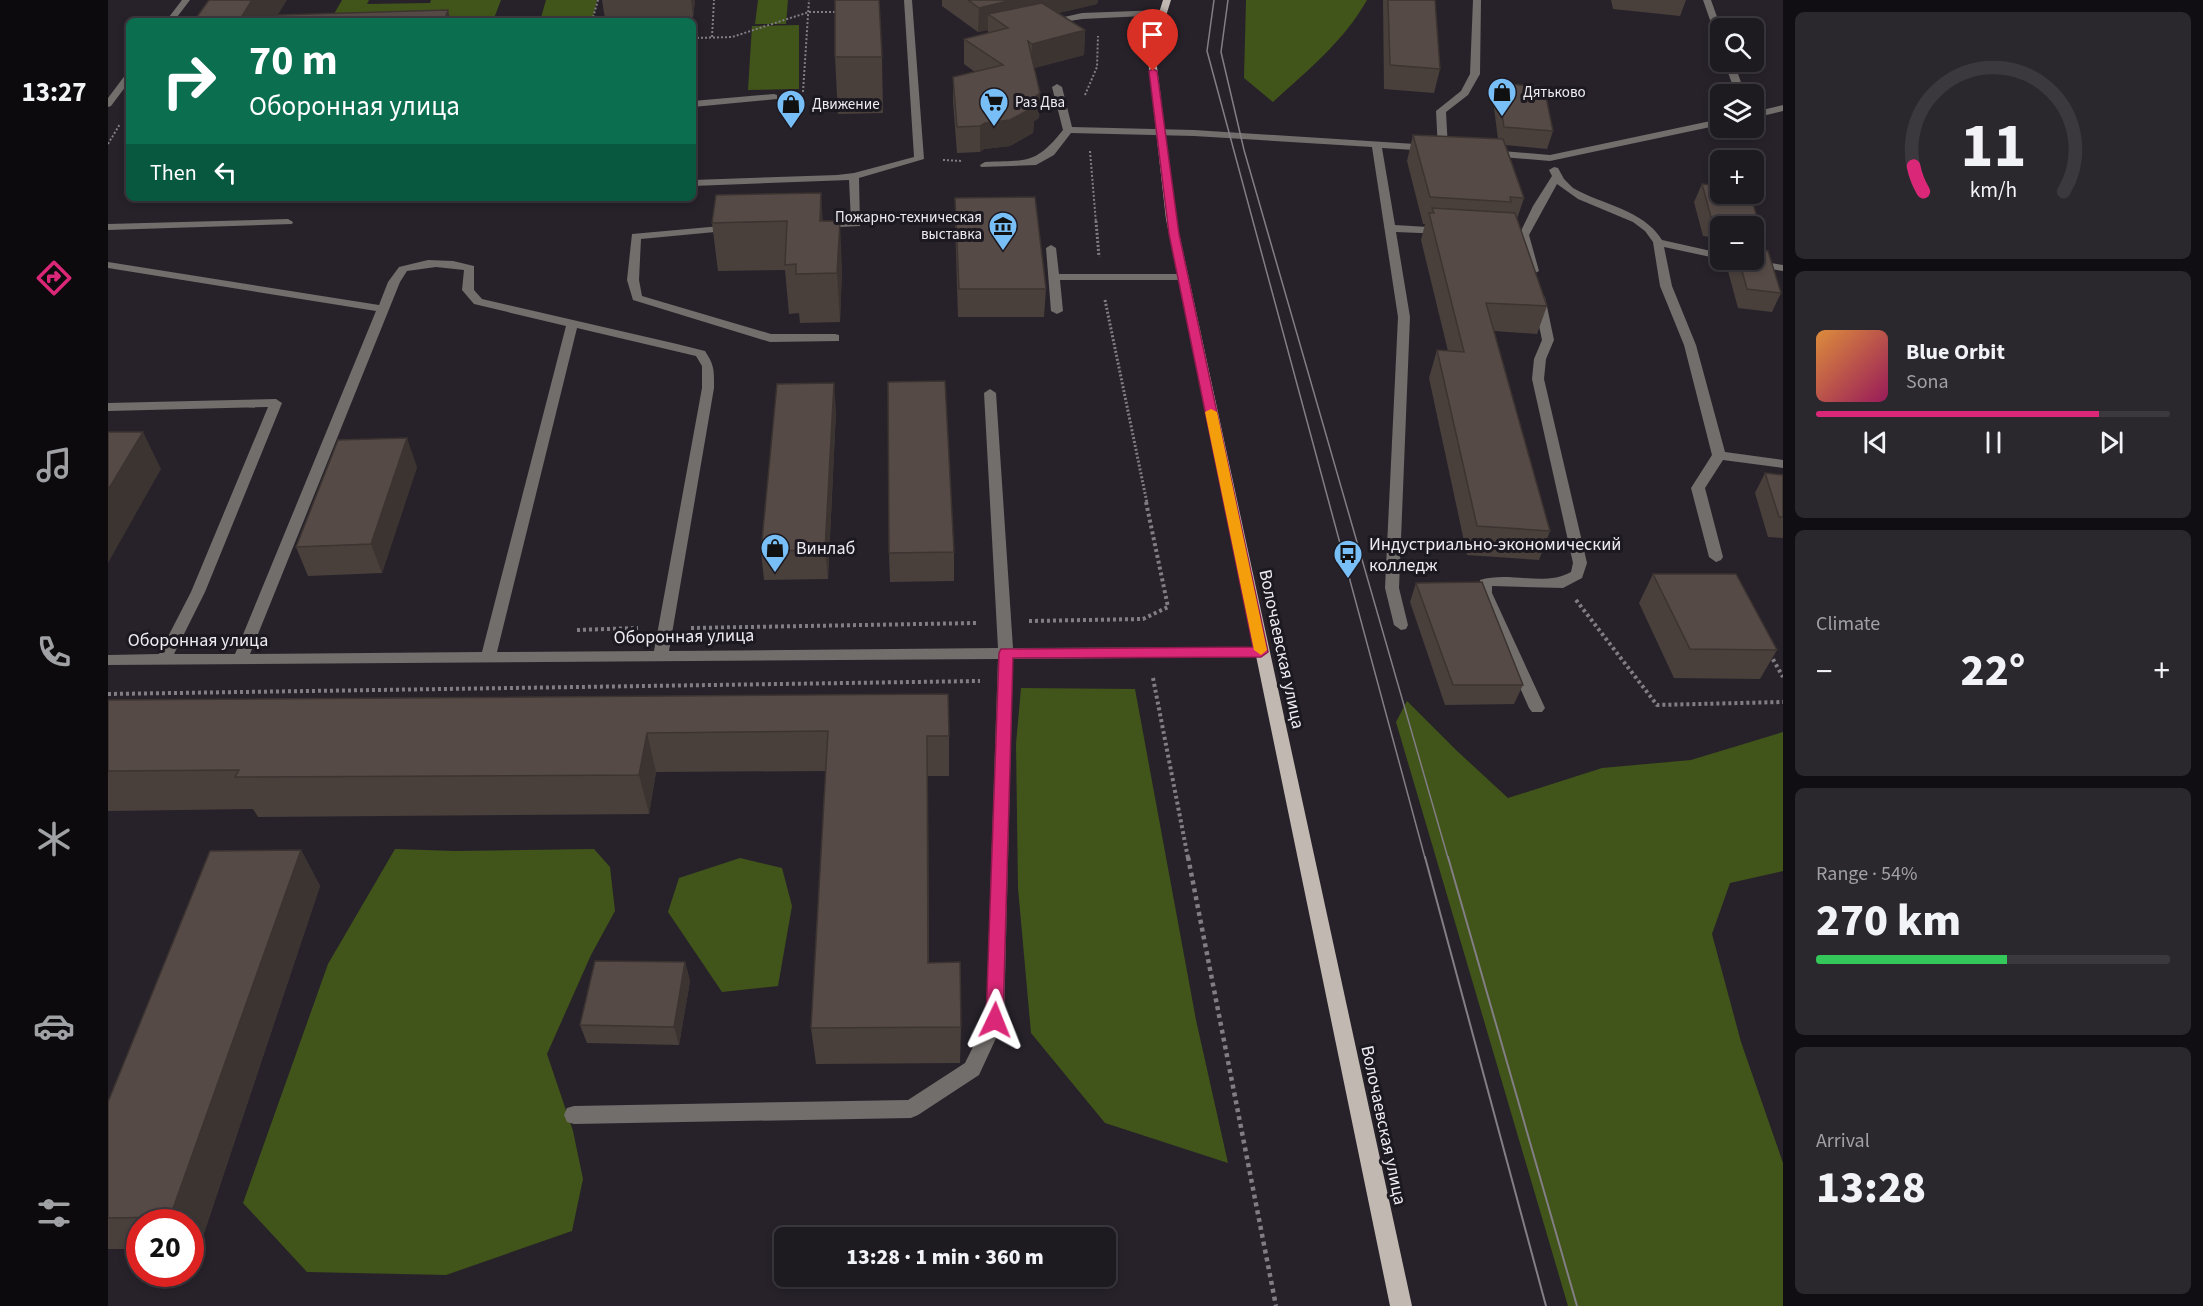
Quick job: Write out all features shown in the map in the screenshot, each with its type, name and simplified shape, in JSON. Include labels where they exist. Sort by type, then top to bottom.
[{"type":"main road","name":"Волочаевская улица","points":[[1167,0],[1151,51],[1171,219],[1401,1306]]},
{"type":"street","points":[[172,18],[186,0]]},
{"type":"street","points":[[696,183],[854,176],[918,159],[908,0]]},
{"type":"street","points":[[1443,149],[1441,111],[1465,93],[1475,74],[1477,0]]},
{"type":"street","points":[[1707,0],[1713,18]]},
{"type":"street","points":[[1034,24],[1067,17],[1162,13]]},
{"type":"street","points":[[108,104],[126,80]]},
{"type":"street","points":[[1058,87],[1068,130]]},
{"type":"street","points":[[696,104],[774,97]]},
{"type":"street","points":[[1764,113],[1783,108]]},
{"type":"street","points":[[1479,152],[1550,158],[1710,124]]},
{"type":"street","points":[[1068,130],[1160,132],[1455,150]]},
{"type":"street","points":[[985,165],[1032,163],[1050,153],[1068,130]]},
{"type":"street","points":[[1377,145],[1404,317],[1392,588],[1401,625]]},
{"type":"street","points":[[1550,158],[1556,178],[1582,198],[1625,214],[1648,227],[1658,242],[1666,286],[1690,345],[1719,455],[1698,489],[1716,557]]},
{"type":"street","points":[[810,225],[856,224],[854,176]]},
{"type":"street","points":[[1537,708],[1485,592],[1485,583],[1493,581],[1563,583],[1577,575],[1580,563],[1538,379],[1540,359],[1548,340],[1518,235],[1556,178]]},
{"type":"street","points":[[109,229],[288,222]]},
{"type":"street","points":[[740,227],[636,236],[633,280],[637,298],[770,338],[836,339]]},
{"type":"street","points":[[1390,228],[1457,232]]},
{"type":"street","points":[[1658,242],[1710,254]]},
{"type":"street","points":[[1051,248],[1057,311]]},
{"type":"street","points":[[240,660],[394,282],[403,269],[423,263],[456,263],[470,268],[468,290],[478,302],[700,354],[708,366],[708,388],[661,656]]},
{"type":"street","points":[[108,265],[383,309]]},
{"type":"street","points":[[1764,265],[1783,268]]},
{"type":"street","points":[[1054,277],[1183,277]]},
{"type":"street","points":[[488,658],[572,324]]},
{"type":"street","points":[[574,1115],[911,1109],[972,1069],[995,1020],[1006,653],[990,393]]},
{"type":"street","points":[[108,407],[276,403],[198,592],[164,660]]},
{"type":"street","points":[[1719,455],[1783,464]]},
{"type":"street","name":"Оборонная улица","points":[[108,660],[1261,652]]},
{"type":"path","points":[[593,18],[598,0]]},
{"type":"path","points":[[712,38],[714,0]]},
{"type":"path","points":[[804,92],[809,0]]},
{"type":"path","points":[[696,38],[732,37],[809,12],[842,12]]},
{"type":"path","points":[[575,630],[1143,619],[1167,607],[1168,602],[1101,277],[1085,96],[1097,67],[1099,15]]},
{"type":"path","points":[[108,144],[115,130]]},
{"type":"path","points":[[1563,583],[1657,705],[1783,702]]},
{"type":"path","points":[[1143,619],[1276,1306]]},
{"type":"path","points":[[1766,647],[1783,677]]},
{"type":"path","points":[[1142,679],[1153,678]]},
{"type":"path","points":[[108,694],[1005,681]]},
{"type":"green space","points":[[342,0],[369,0],[367,4],[430,3],[431,0],[501,0],[494,18],[332,18]]},
{"type":"green space","points":[[546,0],[597,0],[593,18],[541,18]]},
{"type":"green space","points":[[758,0],[788,0],[786,24],[755,24]]},
{"type":"green space","points":[[1246,0],[1367,0],[1348,29],[1273,102],[1244,78]]},
{"type":"green space","points":[[799,25],[799,89],[748,90],[752,26]]},
{"type":"green space","points":[[1021,688],[1135,689],[1196,1020],[1228,1163],[1105,1123],[1031,1033],[1018,888],[1016,744]]},
{"type":"green space","points":[[1407,701],[1508,798],[1602,768],[1691,760],[1783,732],[1783,871],[1730,883],[1712,934],[1741,1042],[1783,1163],[1783,1306],[1568,1306],[1396,722]]},
{"type":"green space","points":[[395,849],[455,851],[594,849],[610,867],[615,911],[591,955],[547,1054],[573,1131],[583,1179],[572,1231],[446,1275],[307,1272],[243,1203],[328,964]]},
{"type":"green space","points":[[740,858],[782,868],[792,906],[778,986],[722,992],[668,912],[679,878]]},
{"type":"building","points":[[209,0],[252,0],[242,16],[448,10],[445,18],[196,18]]},
{"type":"building","points":[[835,0],[879,0],[882,57],[835,57]]},
{"type":"building","points":[[968,0],[1012,0],[979,8]]},
{"type":"building","points":[[1388,0],[1435,0],[1440,69],[1390,65]]},
{"type":"building","points":[[1042,3],[1085,30],[1032,44],[1028,41],[1040,93],[1036,96],[1034,107],[1010,120],[985,123],[980,126],[957,127],[953,77],[1003,65],[964,39],[1008,28],[988,14]]},
{"type":"building","points":[[1497,83],[1544,87],[1553,131],[1504,127]]},
{"type":"building","points":[[1413,135],[1503,139],[1524,198],[1510,197],[1511,202],[1430,197]]},
{"type":"building","points":[[1702,184],[1710,185],[1710,204],[1753,204],[1757,216],[1711,216]]},
{"type":"building","points":[[821,193],[820,221],[840,221],[837,273],[796,274],[796,264],[785,265],[787,221],[712,223],[716,195]]},
{"type":"building","points":[[1035,197],[1046,289],[959,289],[955,198]]},
{"type":"building","points":[[1432,208],[1515,213],[1547,306],[1486,303],[1550,531],[1477,526],[1437,350],[1464,352],[1429,213],[1434,213]]},
{"type":"building","points":[[1764,250],[1768,251],[1781,293],[1747,289],[1742,270],[1764,270]]},
{"type":"building","points":[[945,381],[954,552],[889,553],[888,382]]},
{"type":"building","points":[[834,383],[825,550],[761,551],[777,384]]},
{"type":"building","points":[[108,432],[143,432],[108,490]]},
{"type":"building","points":[[407,438],[371,544],[296,547],[338,440]]},
{"type":"building","points":[[1765,473],[1783,475],[1783,517],[1779,517]]},
{"type":"building","points":[[1653,574],[1736,574],[1777,650],[1690,649]]},
{"type":"building","points":[[1482,582],[1523,685],[1453,685],[1416,583]]},
{"type":"building","points":[[948,694],[949,736],[927,736],[928,963],[960,962],[961,1027],[811,1028],[828,731],[647,733],[639,775],[235,777],[239,770],[108,771],[108,700]]},
{"type":"building","points":[[301,850],[173,1209],[126,1209],[126,1218],[108,1218],[108,1102],[210,851]]},
{"type":"building","points":[[595,961],[685,962],[674,1027],[580,1025]]},
{"type":"tram line","points":[[1214,0],[1207,51],[1425,858]]},
{"type":"tram line","points":[[1228,0],[1221,52],[1244,150],[1448,858]]},
{"type":"tram line","points":[[1425,857],[1546,1306]]},
{"type":"tram line","points":[[1448,857],[1577,1306]]},
{"type":"slow traffic","points":[[1211,412],[1261,650]]},
{"type":"place","name":"Дятьково","points":[[1502,118]]},
{"type":"place","name":"Раз Два","points":[[994,128]]},
{"type":"place","name":"Движение","points":[[791,130]]},
{"type":"place","name":"Пожарно-техническая выставка","points":[[1003,252]]},
{"type":"place","name":"Винлаб","points":[[775,574]]},
{"type":"place","name":"Индустриально-экономический колледж","points":[[1348,580]]},
{"type":"route","points":[[995,1020],[1006,653],[1261,652],[1171,219],[1153,71]]}]
